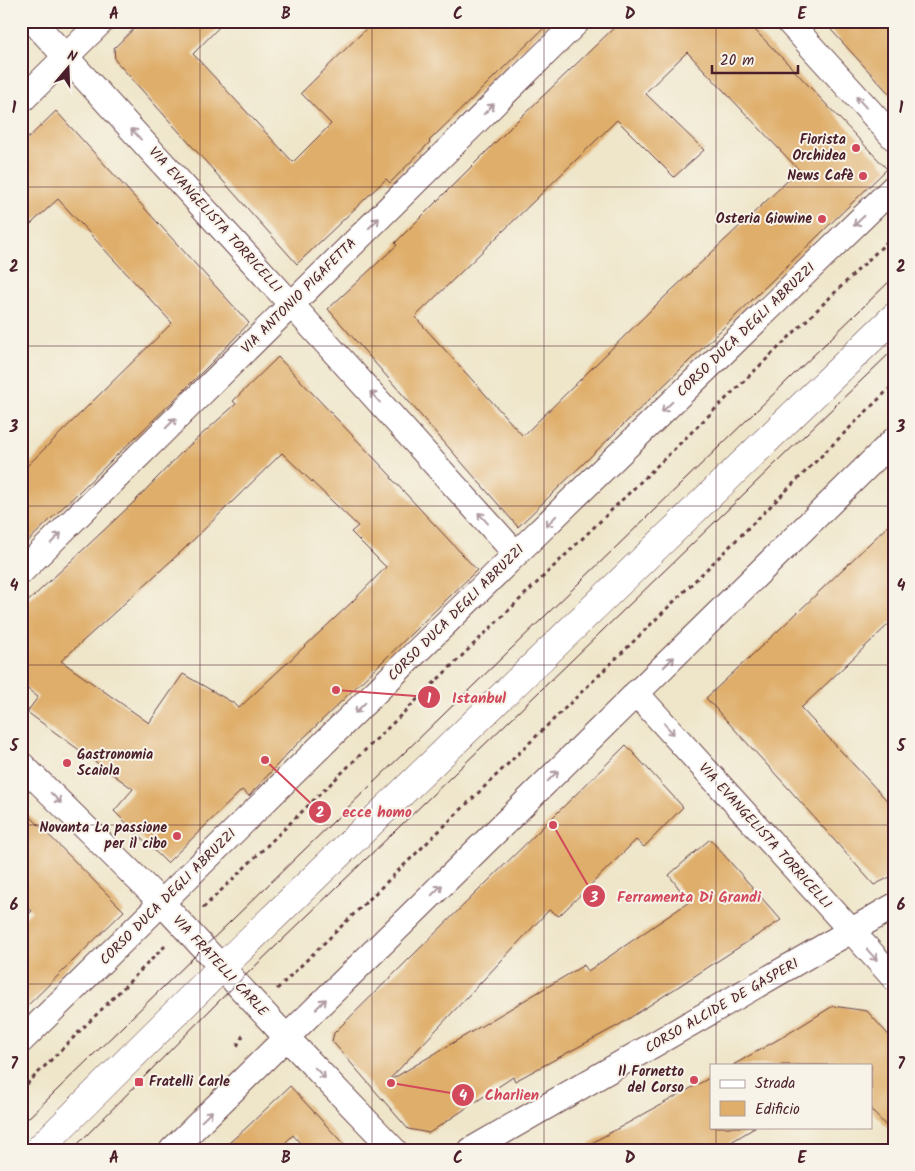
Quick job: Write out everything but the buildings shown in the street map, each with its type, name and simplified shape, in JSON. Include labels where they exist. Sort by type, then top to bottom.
[{"type":"main road","points":[[38,1150],[222,968],[894,317]]},
{"type":"street","name":"VIA EVANGELISTA TORRICELLI","points":[[33,21],[516,554]]},
{"type":"street","points":[[21,100],[102,21]]},
{"type":"street","name":"VIA ANTONIO PIGAFETTA","points":[[21,572],[578,21]]},
{"type":"street","points":[[788,21],[894,138]]},
{"type":"street","name":"CORSO DUCA DEGLI ABRUZZI","points":[[21,1041],[516,554],[894,187]]},
{"type":"street","points":[[172,1150],[894,440]]},
{"type":"street","name":"VIA EVANGELISTA TORRICELLI","points":[[636,693],[894,978]]},
{"type":"street","name":"VIA FRATELLI CARLE","points":[[21,764],[162,903],[258,1008],[394,1150]]},
{"type":"street","name":"CORSO ALCIDE DE GASPERI","points":[[471,1150],[894,906]]},
{"type":"path","points":[[21,1090],[184,927],[894,235]]},
{"type":"path","points":[[236,1048],[258,1008],[620,655],[894,384]]},
{"type":"tram line","points":[[21,1125],[894,277]]},
{"type":"tram line","points":[[72,1150],[219,1001],[894,349]]},
{"type":"place","name":"Fiorista Orchidea","points":[[856,148]]},
{"type":"place","name":"News Cafè","points":[[863,176]]},
{"type":"place","name":"Osteria Giowine","points":[[822,219]]},
{"type":"place","name":"Istanbul","points":[[336,690]]},
{"type":"place","name":"ecce homo","points":[[265,760]]},
{"type":"place","name":"Gastronomia Scaiola","points":[[67,763]]},
{"type":"place","name":"Ferramenta Di Grandi","points":[[553,825]]},
{"type":"place","name":"Novanta La passione per il cibo","points":[[177,836]]},
{"type":"place","name":"Il Fornetto del Corso","points":[[694,1080]]},
{"type":"place","name":"Fratelli Carle","points":[[139,1082]]},
{"type":"place","name":"Charlien","points":[[391,1083]]}]
